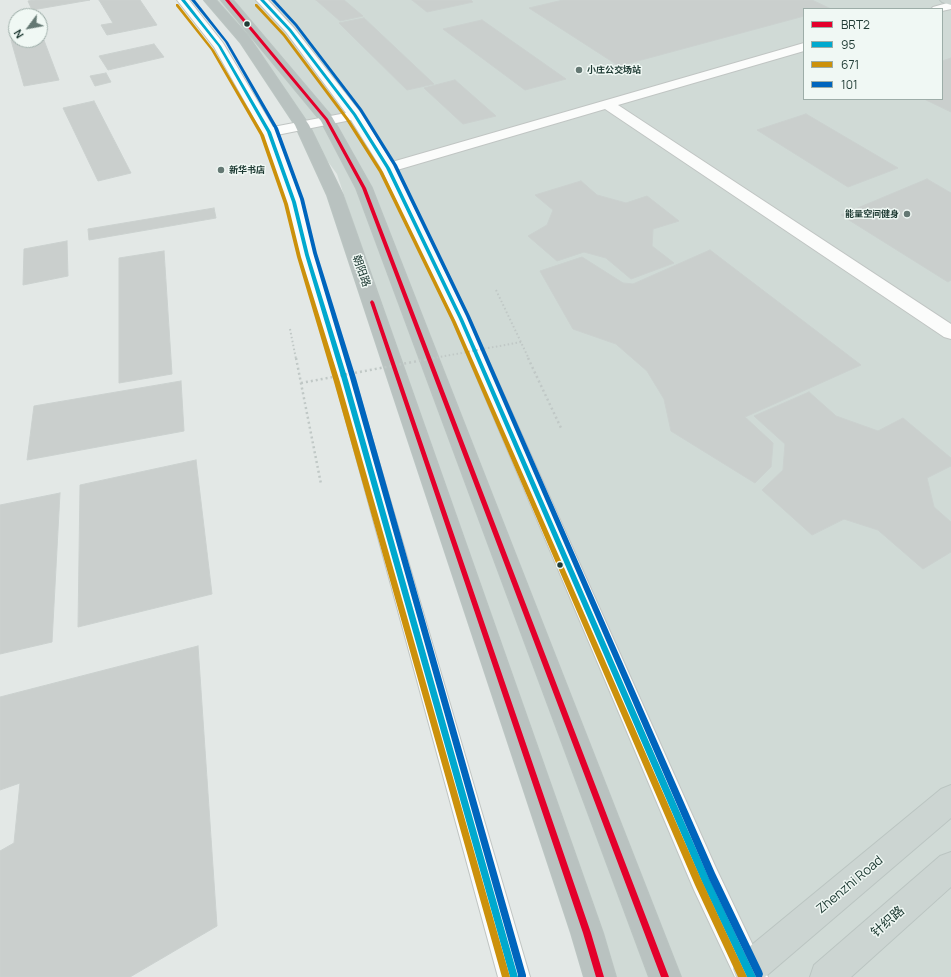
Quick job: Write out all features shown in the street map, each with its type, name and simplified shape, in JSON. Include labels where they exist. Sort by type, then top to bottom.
[{"type":"highway","name":"朝阳路","points":[[210,0],[245,40],[302,125],[335,194],[587,933],[600,977]]},
{"type":"highway","points":[[226,0],[327,120],[364,188],[665,977]]},
{"type":"main road","points":[[946,0],[951,4]]},
{"type":"main road","name":"Zhenzhi Road","points":[[747,974],[951,799]]},
{"type":"main road","name":"针织路","points":[[826,977],[951,867]]},
{"type":"street","points":[[183,0],[219,46],[269,132],[294,202],[307,255],[345,380],[514,977]]},
{"type":"street","points":[[262,0],[290,30],[355,115],[388,168],[461,319],[747,974]]},
{"type":"street","points":[[940,8],[951,4]]},
{"type":"street","points":[[388,168],[803,48]]},
{"type":"street","points":[[607,104],[951,333]]},
{"type":"street","points":[[269,132],[355,115]]},
{"type":"path","points":[[496,290],[561,428]]},
{"type":"path","points":[[290,329],[321,484]]},
{"type":"path","points":[[301,383],[521,342]]},
{"type":"shaded area","points":[[209,0],[951,0],[951,977],[603,977],[337,174]]},
{"type":"building","points":[[90,0],[44,8],[31,8],[28,1]]},
{"type":"building","points":[[99,0],[140,0],[157,25],[107,35],[101,25],[113,23]]},
{"type":"building","points":[[316,0],[344,0],[363,16],[340,21]]},
{"type":"building","points":[[412,0],[471,0],[473,2],[427,12]]},
{"type":"building","points":[[563,0],[812,0],[829,8],[803,8],[803,16],[619,66],[529,8]]},
{"type":"building","points":[[364,18],[434,84],[407,90],[339,23]]},
{"type":"building","points":[[482,20],[566,79],[525,90],[443,29]]},
{"type":"building","points":[[154,44],[164,57],[108,70],[99,56]]},
{"type":"building","points":[[13,48],[47,48],[59,80],[24,86]]},
{"type":"building","points":[[951,58],[951,112],[926,100],[943,100],[943,61]]},
{"type":"building","points":[[106,73],[111,82],[95,86],[90,76]]},
{"type":"building","points":[[455,80],[496,116],[463,124],[424,88]]},
{"type":"building","points":[[94,101],[131,173],[98,181],[63,108]]},
{"type":"building","points":[[806,114],[898,168],[848,187],[757,130]]},
{"type":"building","points":[[927,179],[951,193],[951,280],[948,282],[841,215]]},
{"type":"building","points":[[581,181],[597,195],[626,203],[647,196],[679,221],[653,229],[652,246],[674,263],[631,279],[606,258],[584,252],[557,261],[528,236],[547,225],[553,210],[535,195]]},
{"type":"building","points":[[214,208],[216,218],[89,240],[88,229]]},
{"type":"building","points":[[67,241],[68,276],[23,285],[24,249]]},
{"type":"building","points":[[710,250],[861,365],[745,417],[773,443],[771,467],[755,483],[671,431],[664,399],[647,371],[616,344],[573,329],[540,271],[582,257],[623,283],[633,284]]},
{"type":"building","points":[[164,251],[172,374],[119,383],[119,258]]},
{"type":"building","points":[[181,381],[184,431],[27,460],[34,406]]},
{"type":"building","points":[[809,392],[836,416],[878,431],[903,418],[951,458],[951,466],[927,478],[934,507],[951,522],[951,552],[923,569],[878,530],[844,519],[812,535],[762,490],[783,470],[785,444],[754,416]]},
{"type":"building","points":[[196,460],[212,594],[78,627],[80,485]]},
{"type":"building","points":[[60,493],[52,642],[0,654],[0,505]]},
{"type":"building","points":[[198,646],[217,926],[130,977],[0,977],[0,851],[14,843],[20,783],[0,790],[0,697]]},
{"type":"transit line","name":"95","points":[[183,0],[219,46],[269,132],[294,202],[307,255],[345,380],[514,977]]},
{"type":"transit line","name":"101","points":[[193,0],[226,42],[276,128],[302,199],[315,253],[353,378],[522,975]]},
{"type":"transit line","name":"BRT2","points":[[227,0],[327,120],[364,188],[665,977]]},
{"type":"transit line","name":"95","points":[[262,0],[290,30],[355,115],[388,168],[461,319],[705,879],[752,977]]},
{"type":"transit line","name":"101","points":[[273,0],[296,25],[361,110],[395,165],[468,316],[712,876],[759,974]]},
{"type":"transit line","name":"671","points":[[177,5],[212,50],[262,135],[286,204],[299,257],[337,382],[506,977]]},
{"type":"transit line","name":"671","points":[[256,5],[284,35],[348,120],[381,172],[454,322],[698,882],[743,977]]},
{"type":"transit line","name":"BRT2","points":[[372,302],[587,933],[600,977]]},
{"type":"place","name":"小庄公交场站","points":[[579,70]]},
{"type":"place","name":"新华书店","points":[[221,170]]},
{"type":"place","name":"能量空间健身","points":[[907,214]]}]
